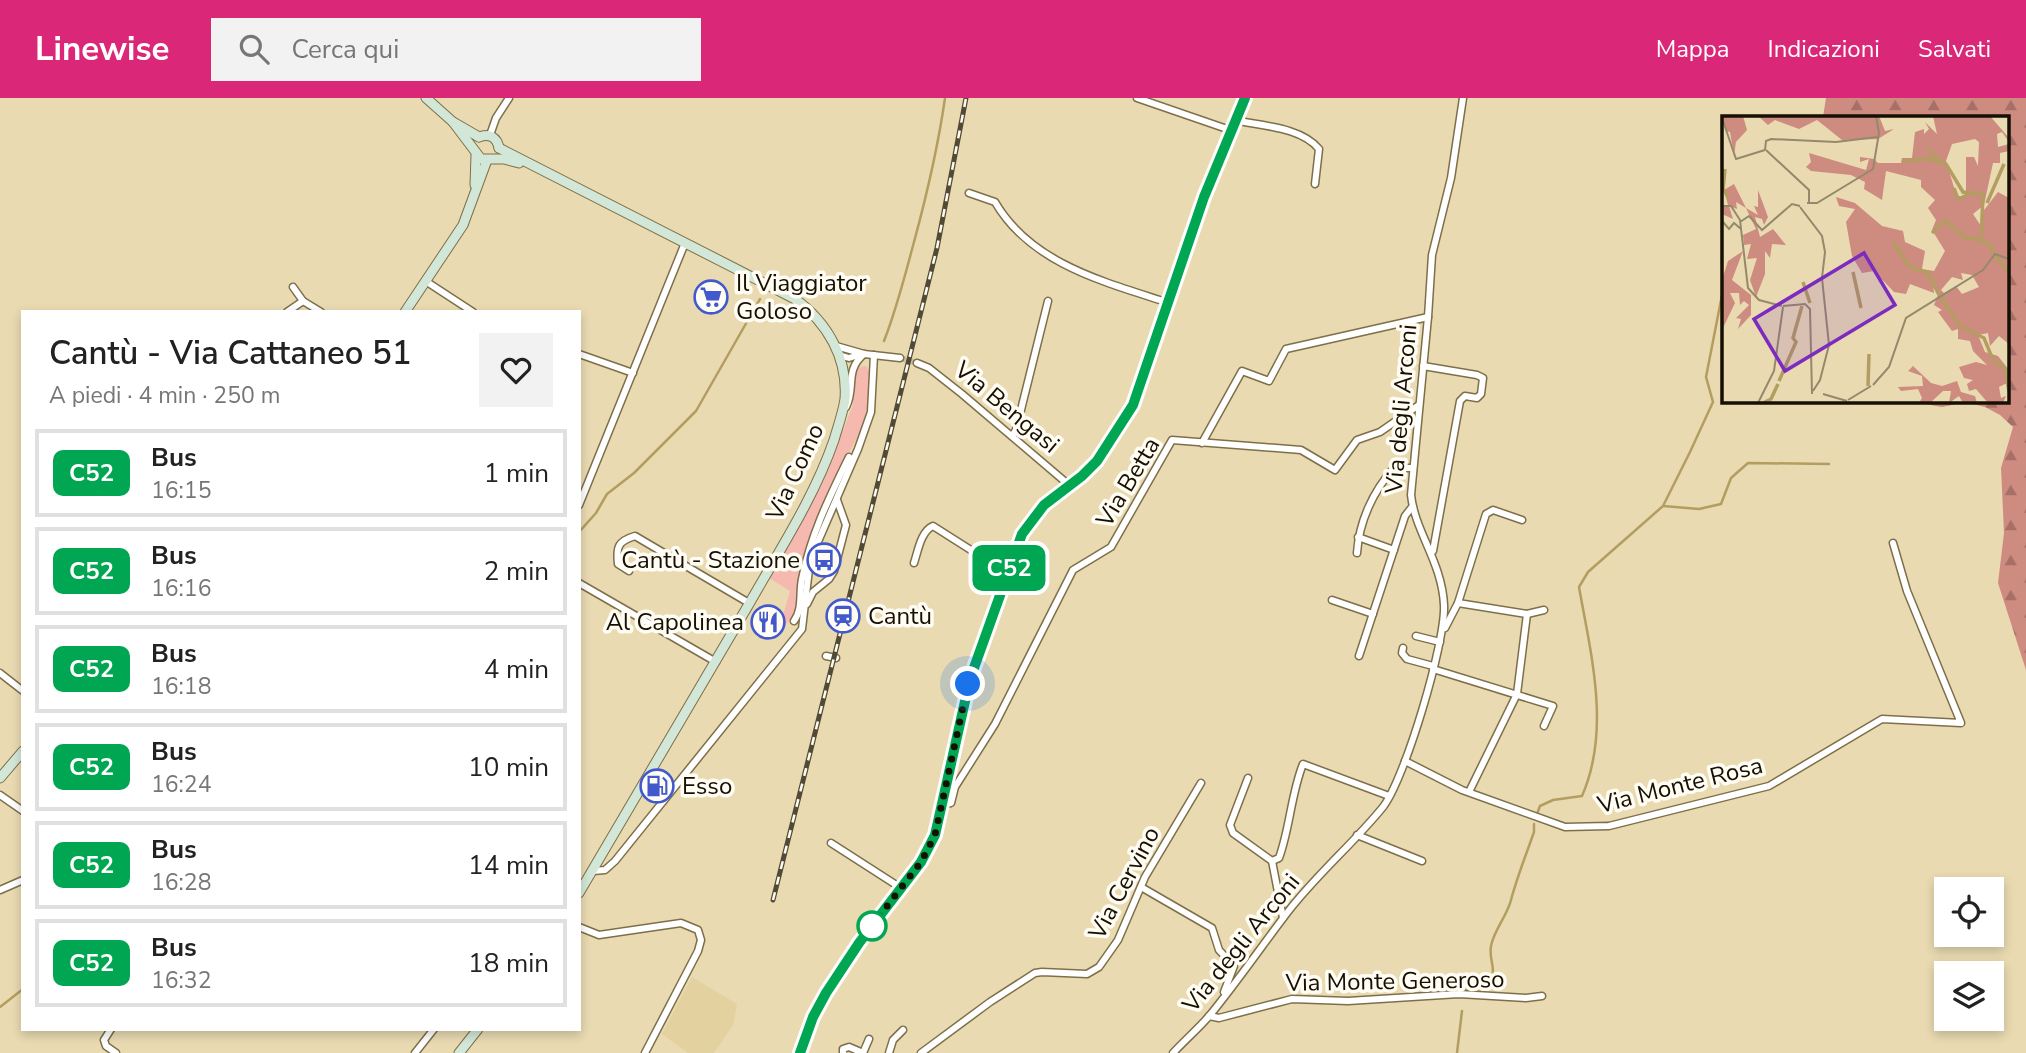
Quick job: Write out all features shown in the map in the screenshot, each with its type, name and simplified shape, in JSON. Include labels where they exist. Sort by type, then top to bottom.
[{"type":"street","points":[[426,98],[453,121],[479,137]]},
{"type":"street","points":[[490,135],[496,118],[509,98]]},
{"type":"street","points":[[1137,98],[1230,130]]},
{"type":"street","points":[[800,1053],[813,1017],[826,993],[929,850],[939,826],[970,679],[1007,573],[1028,523],[1044,505],[1097,461],[1133,405],[1204,197],[1245,98]]},
{"type":"street","name":"Via degli Arconi","points":[[1173,1053],[1209,1016],[1283,918],[1385,805],[1405,761],[1443,633],[1443,583],[1412,507],[1413,468],[1429,317],[1432,255],[1453,167],[1463,98]]},
{"type":"street","points":[[1234,120],[1292,132],[1311,139],[1319,149],[1315,184]]},
{"type":"street","points":[[453,121],[475,152],[489,159]]},
{"type":"street","points":[[406,310],[463,225],[475,197],[489,159],[496,155],[499,148],[495,138],[490,135],[479,137],[475,142],[475,197]]},
{"type":"street","name":"Via Como","points":[[499,148],[795,299],[813,314],[837,350],[845,384],[842,412],[826,460],[808,499],[716,662],[581,890]]},
{"type":"street","name":"Via Como","points":[[489,159],[512,160],[554,176]]},
{"type":"street","points":[[969,193],[995,202],[1005,220],[1061,265],[1169,303]]},
{"type":"street","points":[[581,500],[685,243]]},
{"type":"street","points":[[427,282],[470,310]]},
{"type":"street","points":[[293,287],[303,301],[318,310]]},
{"type":"street","points":[[290,310],[303,301]]},
{"type":"street","points":[[1012,436],[1016,430],[1048,301]]},
{"type":"street","name":"Via Betta","points":[[1202,443],[1242,371],[1269,380],[1286,349],[1429,317]]},
{"type":"street","points":[[837,350],[849,358],[870,354],[900,358]]},
{"type":"street","points":[[842,412],[850,399],[851,373],[857,360],[870,354]]},
{"type":"street","points":[[593,871],[605,870],[615,861],[802,629],[809,569],[871,412],[870,354]]},
{"type":"street","points":[[794,621],[800,609],[799,595],[804,568],[823,509],[854,447],[866,416],[871,385],[870,354]]},
{"type":"street","points":[[581,355],[633,373]]},
{"type":"street","name":"Via Bengasi","points":[[917,363],[939,376],[1069,485]]},
{"type":"street","points":[[1423,366],[1483,378],[1481,394],[1477,398],[1465,396],[1460,401],[1432,553]]},
{"type":"street","name":"Via Betta","points":[[944,804],[951,803],[955,787],[995,724],[1073,570],[1111,547],[1172,440],[1301,450],[1335,470],[1357,440],[1380,432],[1419,405]]},
{"type":"street","points":[[1357,553],[1358,537],[1370,504],[1389,474],[1394,468],[1413,468]]},
{"type":"street","points":[[805,608],[813,592],[833,575],[836,566],[846,525],[836,498]]},
{"type":"street","points":[[1359,656],[1405,516],[1412,507]]},
{"type":"street","points":[[1443,633],[1458,603],[1486,514],[1493,510],[1522,520]]},
{"type":"street","points":[[914,564],[926,531],[933,526],[1007,573]]},
{"type":"street","points":[[629,571],[618,564],[617,549],[622,540],[635,536],[749,603]]},
{"type":"street","points":[[1358,537],[1394,550]]},
{"type":"street","name":"Via Monte Rosa","points":[[1405,761],[1469,792],[1565,827],[1609,826],[1769,786],[1882,719],[1961,723],[1907,592],[1893,543]]},
{"type":"street","points":[[581,584],[716,662]]},
{"type":"street","points":[[1332,600],[1373,614]]},
{"type":"street","points":[[1458,603],[1527,614],[1544,610]]},
{"type":"street","points":[[1469,792],[1517,694],[1527,614]]},
{"type":"street","points":[[1416,636],[1440,642]]},
{"type":"street","points":[[1403,648],[1402,653],[1406,659],[1553,706],[1544,726]]},
{"type":"street","points":[[826,656],[836,658]]},
{"type":"street","points":[[0,673],[21,689]]},
{"type":"street","points":[[2,773],[21,753]]},
{"type":"street","points":[[1248,778],[1230,825],[1233,833],[1272,860],[1279,859],[1283,847],[1297,778],[1303,764],[1389,796]]},
{"type":"street","name":"Via Cervino","points":[[921,1053],[990,1002],[1035,973],[1087,974],[1095,970],[1118,940],[1140,887],[1201,783]]},
{"type":"street","points":[[0,795],[21,810]]},
{"type":"street","points":[[1357,835],[1422,861]]},
{"type":"street","points":[[831,843],[901,888]]},
{"type":"street","points":[[1272,860],[1283,918]]},
{"type":"street","points":[[0,890],[21,881]]},
{"type":"street","points":[[1140,887],[1212,928],[1219,950],[1234,966],[1220,1002]]},
{"type":"street","points":[[581,927],[599,935],[681,923],[698,930],[701,940],[698,951],[645,1053]]},
{"type":"street","name":"Via Monte Generoso","points":[[1209,1016],[1219,1018],[1292,999],[1348,1001],[1459,994],[1526,998],[1542,996]]},
{"type":"street","points":[[889,1053],[893,1040],[903,1030]]},
{"type":"street","points":[[110,1031],[104,1040],[106,1046],[116,1053]]},
{"type":"street","points":[[415,1053],[432,1031]]},
{"type":"street","points":[[459,1053],[476,1031]]},
{"type":"street","points":[[843,1053],[843,1049],[849,1047],[863,1053],[869,1039]]},
{"type":"shaded area","points":[[866,366],[871,386],[863,423],[815,522],[800,571],[796,609],[778,633],[790,591],[769,578],[824,479],[853,405],[855,372]]},
{"type":"shaded area","points":[[692,977],[737,1004],[733,1025],[714,1053],[688,1053],[662,1034]]},
{"type":"green space","points":[[1826,98],[2026,98],[2026,670],[1998,583],[2004,533],[2001,468],[2013,427],[2000,415],[1985,407],[1965,402],[2008,402],[2008,116],[1823,116]]},
{"type":"green space","points":[[1914,402],[1965,402],[1942,407]]},
{"type":"waterway","points":[[884,341],[923,206],[945,98]]},
{"type":"waterway","points":[[1537,814],[1540,806],[1553,800],[1582,796],[1591,771],[1597,719],[1596,692],[1579,587],[1588,572],[1663,506],[1690,452],[1713,402],[1706,377],[1722,295]]},
{"type":"waterway","points":[[581,530],[596,513],[607,494],[634,473],[696,411],[760,299]]},
{"type":"waterway","points":[[1663,506],[1699,509],[1721,504],[1731,478],[1748,463],[1829,464]]},
{"type":"waterway","points":[[1458,990],[1486,989],[1490,982],[1493,971],[1490,952],[1493,940],[1509,906],[1534,832],[1534,824]]},
{"type":"waterway","points":[[0,1007],[21,991]]},
{"type":"waterway","points":[[1457,1053],[1462,1011]]},
{"type":"tunnel","points":[[900,358],[917,363]]},
{"type":"railway","points":[[773,900],[937,248],[966,98]]},
{"type":"bus line","name":"C52","points":[[800,1053],[819,1004],[859,943],[929,850],[939,826],[970,679],[1022,534],[1044,505],[1097,461],[1133,405],[1204,197],[1245,98]]},
{"type":"place","name":"Il Viaggiator Goloso","points":[[711,297]]},
{"type":"place","name":"Cantù - Stazione","points":[[824,560]]},
{"type":"place","name":"Cantù","points":[[843,616]]},
{"type":"place","name":"Al Capolinea","points":[[768,622]]},
{"type":"place","name":"Esso","points":[[657,786]]},
{"type":"route","points":[[872,926],[868,931],[921,862],[939,826],[968,684]]}]
